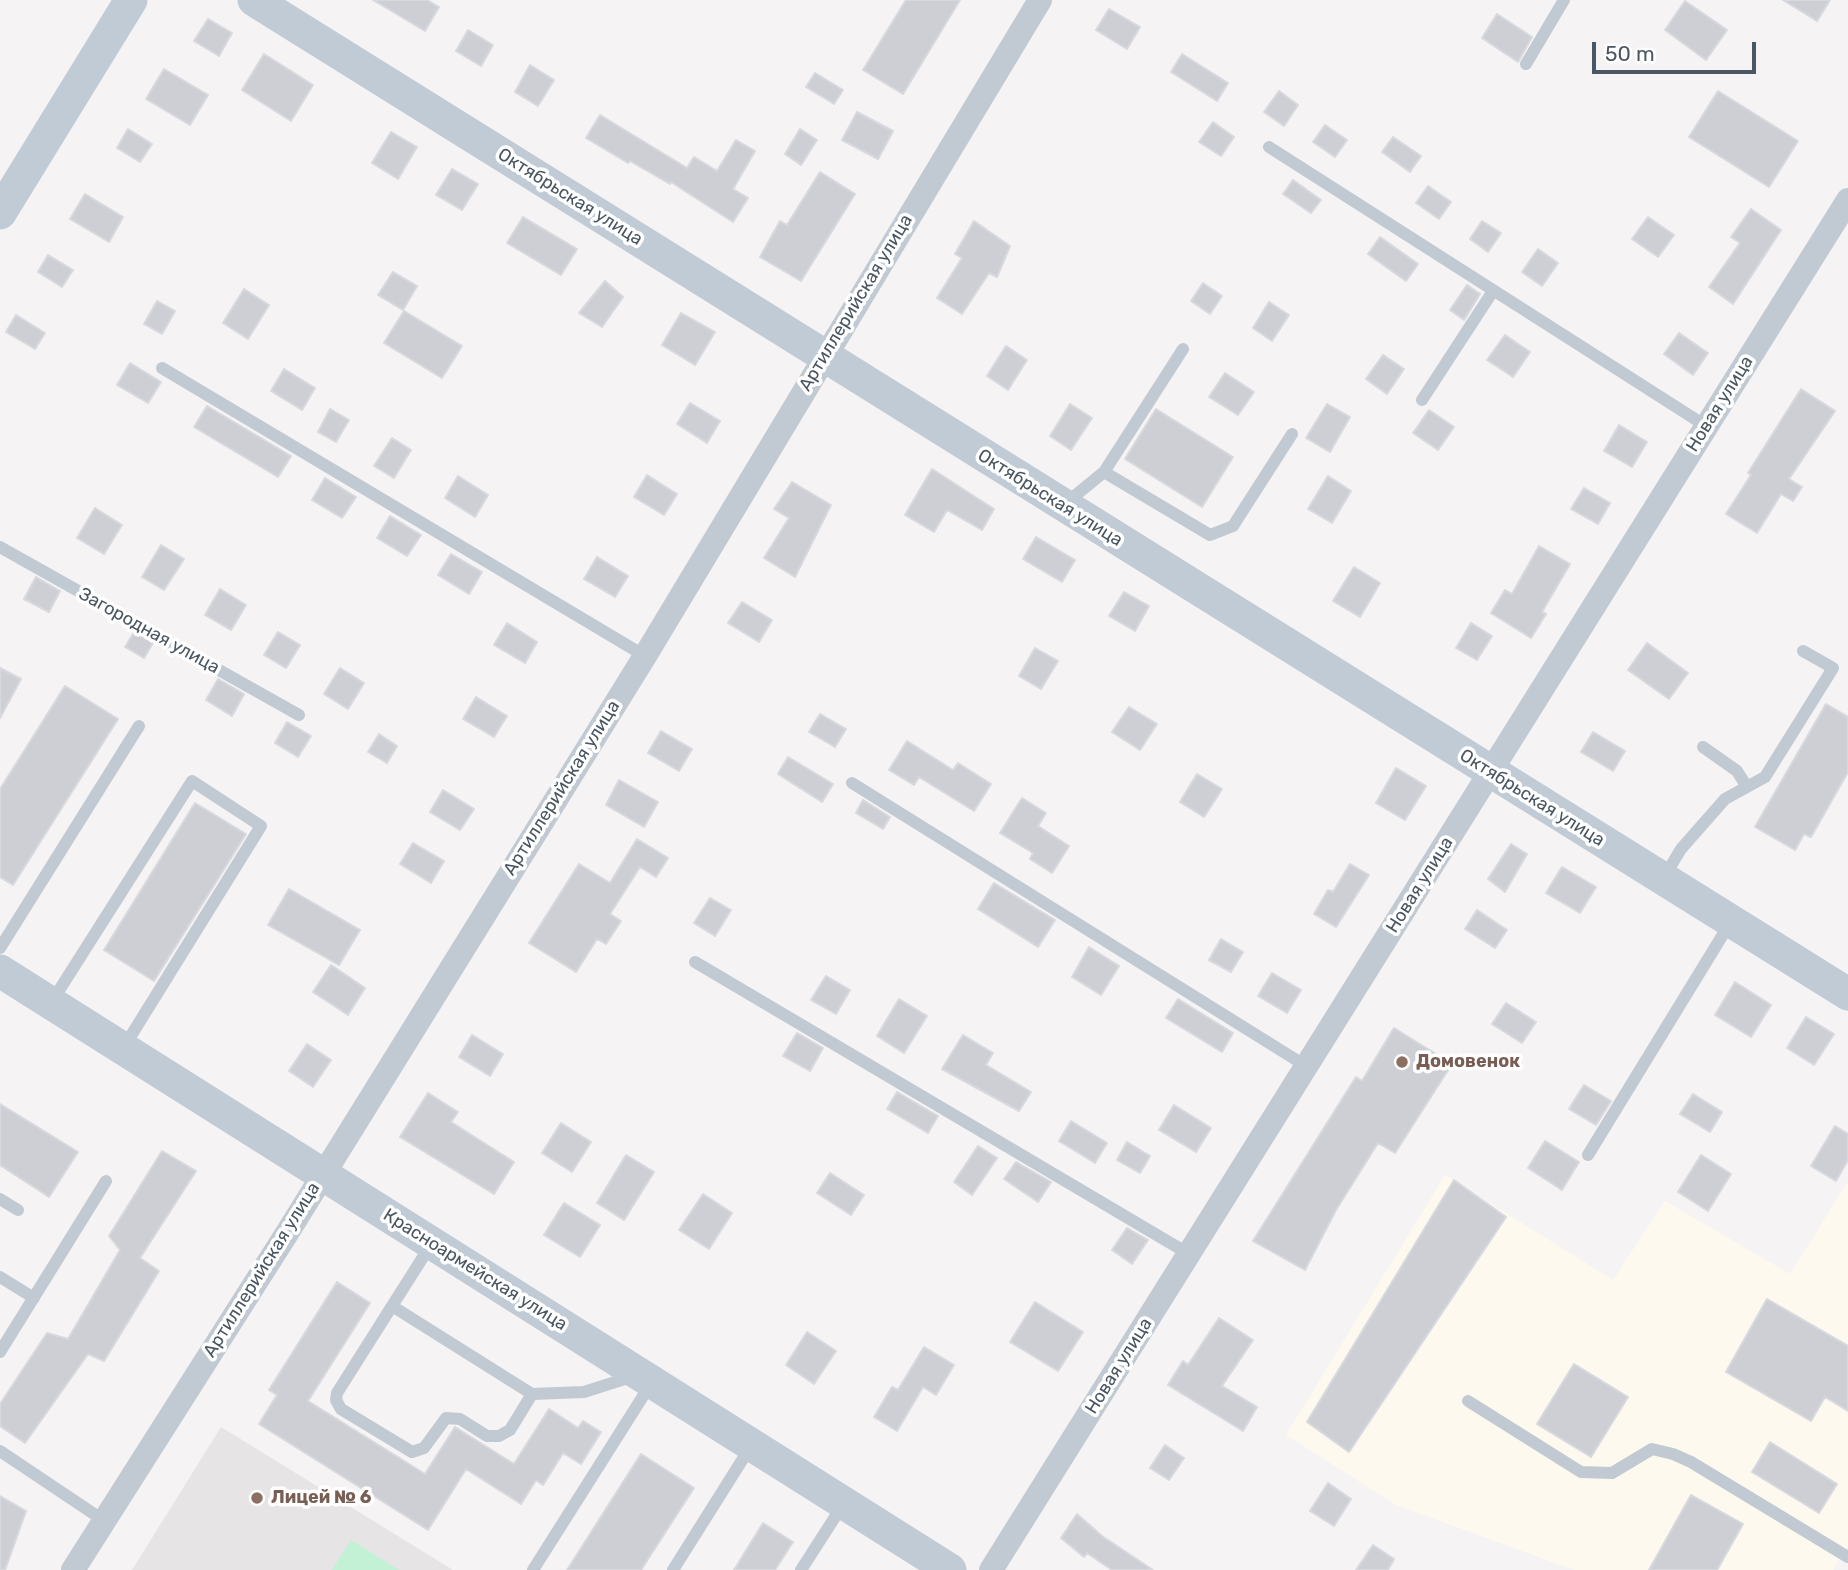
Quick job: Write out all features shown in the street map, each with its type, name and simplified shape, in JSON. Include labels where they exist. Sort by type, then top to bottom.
[{"type":"main road","points":[[0,213],[131,0]]},
{"type":"main road","name":"Октябрьская улица","points":[[254,0],[1848,994]]},
{"type":"main road","name":"Красноармейская улица","points":[[0,971],[950,1570]]},
{"type":"street","name":"Артиллерийская улица","points":[[73,1570],[645,656],[1040,0]]},
{"type":"street","name":"Новая улица","points":[[991,1570],[1848,200]]},
{"type":"lane","points":[[1526,64],[1564,0]]},
{"type":"lane","points":[[1269,147],[1706,426]]},
{"type":"lane","points":[[1422,400],[1493,291]]},
{"type":"lane","points":[[1062,506],[1104,472],[1183,349]]},
{"type":"lane","points":[[162,368],[645,656]]},
{"type":"lane","points":[[1104,472],[1210,535],[1233,526],[1292,434]]},
{"type":"lane","name":"Загородная улица","points":[[0,547],[299,715]]},
{"type":"lane","points":[[1663,880],[1681,849],[1725,799],[1765,777],[1833,668],[1802,651]]},
{"type":"lane","points":[[0,948],[139,726]]},
{"type":"lane","points":[[1703,747],[1737,771],[1747,787]]},
{"type":"lane","points":[[51,1003],[192,782],[261,825],[123,1048]]},
{"type":"lane","points":[[852,783],[1307,1066]]},
{"type":"lane","points":[[1588,1155],[1731,922]]},
{"type":"lane","points":[[695,962],[1189,1254]]},
{"type":"lane","points":[[0,1352],[106,1181]]},
{"type":"lane","points":[[0,1199],[18,1210]]},
{"type":"lane","points":[[432,1243],[337,1393],[336,1401],[341,1409],[407,1451],[420,1451],[442,1420],[451,1417],[488,1436],[499,1436],[510,1430],[532,1394]]},
{"type":"lane","points":[[0,1277],[34,1298]]},
{"type":"lane","points":[[392,1306],[532,1394],[584,1391],[647,1378]]},
{"type":"lane","points":[[533,1570],[647,1378]]},
{"type":"lane","points":[[1468,1401],[1581,1472],[1612,1474],[1652,1449],[1673,1454],[1691,1462],[1848,1558]]},
{"type":"lane","points":[[673,1570],[752,1445]]},
{"type":"lane","points":[[0,1451],[103,1520]]},
{"type":"lane","points":[[801,1570],[844,1503]]},
{"type":"shaded area","points":[[1445,1175],[1613,1280],[1665,1201],[1790,1274],[1848,1181],[1848,1546],[1833,1570],[1574,1570],[1396,1505],[1286,1435]]},
{"type":"shaded area","name":"Лицей № 6","points":[[221,1427],[453,1570],[132,1570]]},
{"type":"green space","points":[[351,1540],[399,1570],[332,1570]]},
{"type":"building","points":[[373,0],[427,0],[439,7],[425,31]]},
{"type":"building","points":[[906,0],[960,0],[903,94],[863,70]]},
{"type":"building","points":[[1783,0],[1830,0],[1817,21]]},
{"type":"building","points":[[1685,1],[1727,30],[1706,60],[1665,30]]},
{"type":"building","points":[[1109,9],[1140,27],[1127,49],[1096,30]]},
{"type":"building","points":[[1497,14],[1532,37],[1518,62],[1482,38]]},
{"type":"building","points":[[208,19],[232,33],[219,56],[194,41]]},
{"type":"building","points":[[468,30],[493,45],[481,66],[456,51]]},
{"type":"building","points":[[264,54],[313,85],[291,121],[242,90]]},
{"type":"building","points":[[1182,54],[1228,83],[1217,101],[1171,72]]},
{"type":"building","points":[[530,65],[554,80],[538,106],[515,92]]},
{"type":"building","points":[[164,69],[208,95],[190,125],[146,99]]},
{"type":"building","points":[[815,73],[843,90],[834,104],[806,87]]},
{"type":"building","points":[[1279,91],[1298,105],[1284,126],[1264,112]]},
{"type":"building","points":[[1718,91],[1798,141],[1769,187],[1689,137]]},
{"type":"building","points":[[857,112],[893,131],[878,159],[842,140]]},
{"type":"building","points":[[600,115],[687,168],[694,157],[717,171],[736,140],[755,151],[733,189],[748,198],[733,222],[671,182],[670,184],[630,161],[628,163],[586,138]]},
{"type":"building","points":[[1213,122],[1234,137],[1221,156],[1199,142]]},
{"type":"building","points":[[1325,125],[1347,140],[1335,157],[1313,142]]},
{"type":"building","points":[[128,129],[152,144],[140,162],[117,148]]},
{"type":"building","points":[[800,129],[817,140],[801,165],[785,154]]},
{"type":"building","points":[[391,132],[417,147],[398,179],[372,163]]},
{"type":"building","points":[[1393,137],[1421,156],[1410,172],[1382,152]]},
{"type":"building","points":[[452,169],[478,184],[462,210],[436,195]]},
{"type":"building","points":[[820,172],[855,194],[801,281],[760,257],[780,221],[787,225]]},
{"type":"building","points":[[1293,180],[1321,200],[1311,213],[1283,194]]},
{"type":"building","points":[[1428,186],[1451,202],[1439,219],[1416,203]]},
{"type":"building","points":[[85,194],[123,217],[109,242],[70,219]]},
{"type":"building","points":[[1751,209],[1781,230],[1733,304],[1709,287],[1740,243],[1731,237]]},
{"type":"building","points":[[523,217],[577,249],[561,275],[507,243]]},
{"type":"building","points":[[1648,217],[1674,235],[1658,257],[1632,239]]},
{"type":"building","points":[[974,221],[1010,246],[997,277],[989,273],[962,314],[937,298],[962,258],[955,254]]},
{"type":"building","points":[[1482,221],[1501,233],[1488,252],[1470,239]]},
{"type":"building","points":[[1380,237],[1418,264],[1406,281],[1368,254]]},
{"type":"building","points":[[1538,249],[1558,263],[1542,286],[1522,272]]},
{"type":"building","points":[[48,255],[73,270],[62,287],[38,272]]},
{"type":"building","points":[[393,272],[417,286],[403,310],[378,295]]},
{"type":"building","points":[[605,281],[623,297],[602,327],[579,313]]},
{"type":"building","points":[[1203,283],[1222,296],[1210,314],[1191,301]]},
{"type":"building","points":[[1467,285],[1480,294],[1464,320],[1450,310]]},
{"type":"building","points":[[244,289],[269,305],[248,339],[223,323]]},
{"type":"building","points":[[157,301],[175,311],[162,334],[144,324]]},
{"type":"building","points":[[1269,302],[1289,315],[1272,341],[1253,328]]},
{"type":"building","points":[[404,311],[462,346],[442,378],[384,343]]},
{"type":"building","points":[[681,313],[715,332],[695,365],[662,345]]},
{"type":"building","points":[[16,315],[45,333],[35,349],[6,332]]},
{"type":"building","points":[[1679,333],[1708,353],[1693,375],[1664,354]]},
{"type":"building","points":[[1505,335],[1530,352],[1513,377],[1487,360]]},
{"type":"building","points":[[1006,346],[1027,360],[1008,390],[987,376]]},
{"type":"building","points":[[1383,355],[1404,369],[1387,394],[1366,379]]},
{"type":"building","points":[[130,363],[161,382],[148,403],[117,385]]},
{"type":"building","points":[[284,369],[315,388],[302,410],[271,391]]},
{"type":"building","points":[[1225,373],[1254,392],[1238,415],[1209,397]]},
{"type":"building","points":[[1801,389],[1835,411],[1789,479],[1802,487],[1793,501],[1781,494],[1757,533],[1726,514],[1751,475],[1748,473]]},
{"type":"building","points":[[690,403],[720,421],[707,443],[677,424]]},
{"type":"building","points":[[1070,404],[1092,418],[1071,450],[1050,436]]},
{"type":"building","points":[[1327,404],[1350,417],[1330,452],[1306,438]]},
{"type":"building","points":[[207,406],[291,456],[278,477],[194,427]]},
{"type":"building","points":[[330,409],[349,420],[336,442],[318,432]]},
{"type":"building","points":[[1156,409],[1233,457],[1202,507],[1125,459]]},
{"type":"building","points":[[1429,410],[1454,427],[1438,450],[1413,433]]},
{"type":"building","points":[[1619,425],[1647,442],[1632,467],[1604,451]]},
{"type":"building","points":[[392,438],[411,450],[394,478],[374,466]]},
{"type":"building","points":[[932,469],[994,509],[982,530],[947,510],[934,532],[905,515]]},
{"type":"building","points":[[647,475],[677,494],[664,515],[634,497]]},
{"type":"building","points":[[458,476],[488,495],[475,517],[445,498]]},
{"type":"building","points":[[1328,476],[1351,491],[1332,523],[1308,509]]},
{"type":"building","points":[[325,478],[356,497],[342,518],[312,500]]},
{"type":"building","points":[[792,482],[831,505],[795,577],[764,558],[789,518],[774,509]]},
{"type":"building","points":[[1584,488],[1610,503],[1598,524],[1571,509]]},
{"type":"building","points":[[95,508],[122,525],[104,554],[77,538]]},
{"type":"building","points":[[390,516],[421,535],[407,556],[377,538]]},
{"type":"building","points":[[1036,537],[1075,560],[1062,582],[1023,559]]},
{"type":"building","points":[[161,545],[184,559],[164,590],[142,577]]},
{"type":"building","points":[[1539,546],[1570,564],[1542,612],[1546,614],[1531,638],[1491,613],[1505,590],[1512,594]]},
{"type":"building","points":[[451,554],[482,572],[469,594],[438,575]]},
{"type":"building","points":[[597,557],[628,576],[615,597],[584,579]]},
{"type":"building","points":[[1354,567],[1380,583],[1360,617],[1333,601]]},
{"type":"building","points":[[36,577],[60,591],[49,612],[24,599]]},
{"type":"building","points":[[220,589],[246,605],[231,630],[205,615]]},
{"type":"building","points":[[1124,592],[1149,606],[1135,631],[1109,616]]},
{"type":"building","points":[[742,602],[772,620],[759,642],[728,623]]},
{"type":"building","points":[[507,623],[537,642],[525,663],[494,645]]},
{"type":"building","points":[[1471,623],[1492,636],[1477,660],[1456,648]]},
{"type":"building","points":[[134,632],[153,643],[144,658],[125,647]]},
{"type":"building","points":[[278,632],[300,645],[286,668],[264,655]]},
{"type":"building","points":[[1647,643],[1688,673],[1669,699],[1628,670]]},
{"type":"building","points":[[1035,648],[1058,661],[1041,689],[1019,676]]},
{"type":"building","points":[[0,668],[21,679],[0,718]]},
{"type":"building","points":[[340,668],[364,683],[348,709],[324,694]]},
{"type":"building","points":[[218,679],[244,694],[232,716],[206,700]]},
{"type":"building","points":[[65,686],[118,719],[13,885],[0,877],[0,789]]},
{"type":"building","points":[[476,697],[507,716],[494,737],[463,719]]},
{"type":"building","points":[[1826,704],[1848,717],[1848,772],[1811,837],[1804,834],[1795,850],[1755,827]]},
{"type":"building","points":[[1129,707],[1157,724],[1140,750],[1112,732]]},
{"type":"building","points":[[820,714],[846,729],[835,747],[809,732]]},
{"type":"building","points":[[287,722],[311,736],[298,757],[275,743]]},
{"type":"building","points":[[661,731],[692,749],[679,771],[648,753]]},
{"type":"building","points":[[1593,732],[1625,751],[1613,771],[1581,752]]},
{"type":"building","points":[[379,734],[397,746],[387,763],[368,752]]},
{"type":"building","points":[[907,741],[953,770],[958,763],[991,784],[974,811],[919,777],[914,785],[889,770]]},
{"type":"building","points":[[788,757],[833,784],[822,802],[778,774]]},
{"type":"building","points":[[1396,768],[1426,786],[1405,820],[1376,803]]},
{"type":"building","points":[[1197,774],[1222,789],[1204,817],[1180,802]]},
{"type":"building","points":[[619,780],[658,802],[644,827],[606,805]]},
{"type":"building","points":[[443,790],[474,809],[460,830],[430,812]]},
{"type":"building","points":[[1022,798],[1046,813],[1038,826],[1069,846],[1052,873],[1030,859],[1033,853],[1000,833]]},
{"type":"building","points":[[863,800],[890,817],[883,829],[856,813]]},
{"type":"building","points":[[195,803],[246,834],[154,981],[104,950]]},
{"type":"building","points":[[637,839],[668,858],[656,877],[640,867],[610,914],[621,921],[606,944],[597,939],[576,972],[529,943],[579,864],[610,883]]},
{"type":"building","points":[[413,843],[444,861],[431,883],[400,864]]},
{"type":"building","points":[[1511,844],[1527,854],[1505,892],[1488,879]]},
{"type":"building","points":[[1350,864],[1369,875],[1336,927],[1314,914],[1328,890],[1333,892]]},
{"type":"building","points":[[1562,867],[1596,887],[1580,913],[1546,893]]},
{"type":"building","points":[[994,883],[1055,920],[1038,947],[978,909]]},
{"type":"building","points":[[289,889],[360,930],[339,965],[268,925]]},
{"type":"building","points":[[710,898],[731,910],[715,936],[694,923]]},
{"type":"building","points":[[1477,910],[1507,930],[1495,948],[1465,929]]},
{"type":"building","points":[[1221,939],[1243,952],[1231,972],[1209,960]]},
{"type":"building","points":[[1089,947],[1119,966],[1101,995],[1072,977]]},
{"type":"building","points":[[331,965],[365,988],[348,1015],[313,992]]},
{"type":"building","points":[[1272,973],[1301,990],[1287,1013],[1258,996]]},
{"type":"building","points":[[826,976],[850,990],[836,1014],[811,1000]]},
{"type":"building","points":[[1735,982],[1771,1005],[1751,1037],[1715,1015]]},
{"type":"building","points":[[899,999],[927,1016],[904,1053],[877,1036]]},
{"type":"building","points":[[1178,999],[1233,1033],[1222,1052],[1166,1018]]},
{"type":"building","points":[[1506,1003],[1536,1022],[1522,1043],[1492,1024]]},
{"type":"building","points":[[1806,1017],[1834,1034],[1814,1065],[1787,1048]]},
{"type":"building","points":[[1394,1028],[1452,1064],[1395,1153],[1378,1143],[1336,1210],[1305,1270],[1253,1241],[1356,1077],[1362,1081]]},
{"type":"building","points":[[797,1033],[823,1048],[810,1071],[783,1056]]},
{"type":"building","points":[[472,1035],[503,1054],[490,1076],[459,1057]]},
{"type":"building","points":[[963,1035],[993,1053],[986,1065],[1031,1092],[1019,1111],[942,1069]]},
{"type":"building","points":[[307,1044],[331,1060],[313,1087],[289,1071]]},
{"type":"building","points":[[1584,1085],[1611,1101],[1596,1125],[1569,1109]]},
{"type":"building","points":[[897,1092],[938,1116],[928,1133],[887,1109]]},
{"type":"building","points":[[428,1093],[458,1112],[451,1122],[514,1162],[494,1194],[400,1137]]},
{"type":"building","points":[[1693,1094],[1722,1112],[1710,1132],[1680,1114]]},
{"type":"building","points":[[0,1104],[78,1152],[49,1197],[0,1165]]},
{"type":"building","points":[[1174,1105],[1211,1128],[1196,1152],[1159,1130]]},
{"type":"building","points":[[1071,1121],[1107,1143],[1095,1163],[1059,1141]]},
{"type":"building","points":[[561,1123],[591,1142],[572,1172],[542,1153]]},
{"type":"building","points":[[1835,1126],[1848,1134],[1848,1160],[1836,1181],[1811,1166]]},
{"type":"building","points":[[1545,1141],[1579,1162],[1562,1190],[1528,1168]]},
{"type":"building","points":[[1127,1142],[1150,1156],[1140,1173],[1117,1160]]},
{"type":"building","points":[[978,1146],[997,1158],[972,1195],[954,1182]]},
{"type":"building","points":[[162,1151],[196,1171],[140,1258],[159,1271],[104,1361],[88,1354],[25,1443],[0,1426],[0,1404],[47,1333],[68,1339],[120,1250],[109,1236]]},
{"type":"building","points":[[626,1155],[654,1172],[624,1220],[597,1203]]},
{"type":"building","points":[[1701,1155],[1731,1174],[1708,1211],[1678,1192]]},
{"type":"building","points":[[1016,1162],[1051,1182],[1038,1202],[1004,1179]]},
{"type":"building","points":[[830,1173],[864,1195],[851,1215],[817,1193]]},
{"type":"building","points":[[1454,1180],[1506,1217],[1349,1452],[1307,1422]]},
{"type":"building","points":[[703,1194],[732,1213],[709,1249],[679,1230]]},
{"type":"building","points":[[564,1203],[600,1225],[580,1257],[544,1235]]},
{"type":"building","points":[[1127,1228],[1148,1240],[1132,1264],[1112,1250]]},
{"type":"building","points":[[337,1282],[370,1303],[308,1401],[425,1474],[455,1427],[514,1464],[549,1409],[578,1428],[583,1421],[601,1432],[581,1464],[563,1453],[543,1485],[536,1480],[521,1504],[466,1469],[428,1530],[259,1424],[277,1395],[269,1390]]},
{"type":"building","points":[[1767,1299],[1848,1346],[1848,1411],[1825,1397],[1811,1421],[1726,1372]]},
{"type":"building","points":[[1035,1302],[1083,1332],[1058,1371],[1010,1342]]},
{"type":"building","points":[[1219,1318],[1253,1340],[1222,1386],[1257,1407],[1243,1431],[1168,1385],[1183,1361],[1188,1365]]},
{"type":"building","points":[[807,1332],[836,1351],[814,1384],[786,1365]]},
{"type":"building","points":[[924,1347],[954,1365],[936,1395],[923,1387],[897,1431],[874,1417],[892,1387],[898,1390]]},
{"type":"building","points":[[1574,1364],[1628,1397],[1591,1457],[1537,1424]]},
{"type":"building","points":[[1770,1442],[1837,1484],[1819,1513],[1752,1472]]},
{"type":"building","points":[[1165,1445],[1184,1458],[1169,1480],[1150,1468]]},
{"type":"building","points":[[641,1454],[694,1488],[641,1570],[567,1570]]},
{"type":"building","points":[[1328,1483],[1351,1499],[1334,1526],[1310,1511]]},
{"type":"building","points":[[1691,1495],[1743,1524],[1717,1570],[1649,1570]]},
{"type":"building","points":[[0,1496],[26,1511],[5,1570],[0,1570]]},
{"type":"building","points":[[1077,1514],[1102,1536],[1153,1570],[1112,1570],[1087,1553],[1084,1557],[1061,1538]]},
{"type":"building","points":[[763,1523],[793,1542],[775,1570],[734,1570]]},
{"type":"building","points":[[1373,1545],[1394,1559],[1388,1570],[1356,1570]]},
{"type":"place","name":"Домовенок","points":[[1402,1062]]},
{"type":"place","name":"Лицей № 6","points":[[257,1498]]}]
